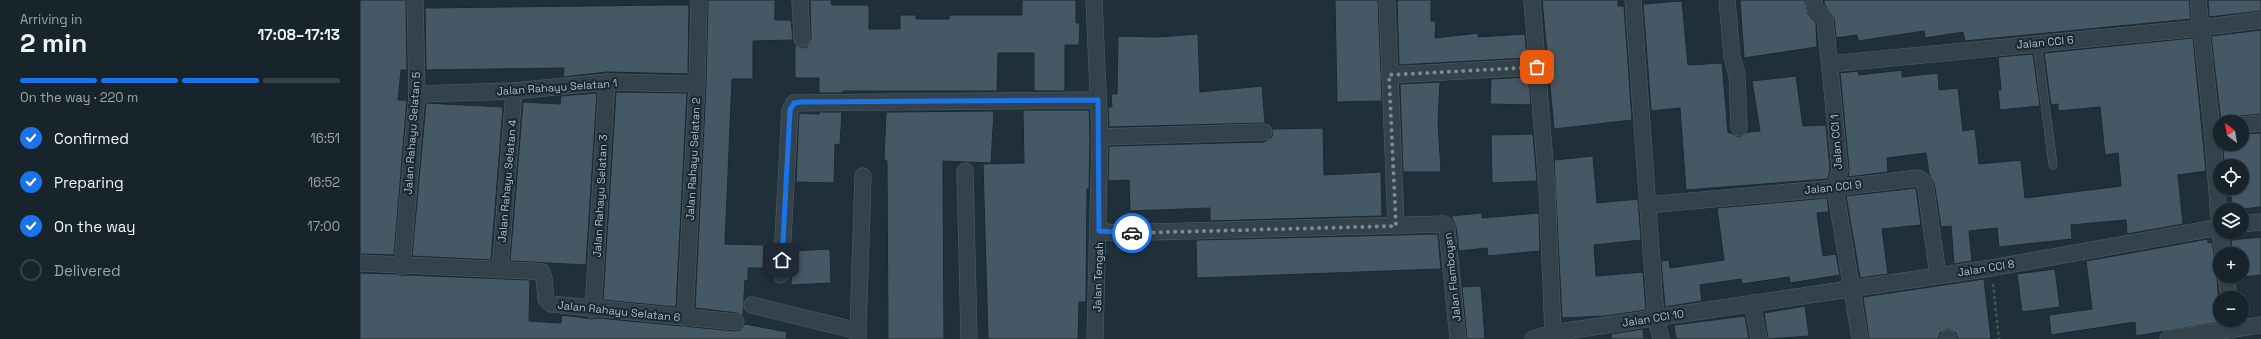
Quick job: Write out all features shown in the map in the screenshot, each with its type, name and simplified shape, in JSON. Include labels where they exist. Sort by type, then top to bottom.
[{"type":"street","name":"Jalan Rahayu Selatan 5","points":[[402,267],[417,94],[415,0]]},
{"type":"street","name":"Jalan Rahayu Selatan 2","points":[[685,318],[698,84],[699,0]]},
{"type":"street","points":[[800,0],[802,40]]},
{"type":"street","name":"Jalan Tengah","points":[[1094,0],[1100,137],[1099,231],[1095,339]]},
{"type":"street","points":[[1387,0],[1396,226]]},
{"type":"street","points":[[1532,0],[1547,188],[1562,335]]},
{"type":"street","points":[[1633,0],[1656,318],[1661,339]]},
{"type":"street","points":[[1726,0],[1732,56],[1737,74],[1739,128]]},
{"type":"street","name":"Jalan CCI 1","points":[[1814,0],[1815,8],[1825,19],[1840,170],[1835,188],[1860,339]]},
{"type":"street","points":[[2198,0],[2214,115]]},
{"type":"street","name":"Jalan CCI 6","points":[[1830,64],[2201,28],[2261,20]]},
{"type":"street","points":[[1389,75],[1537,67]]},
{"type":"street","name":"Jalan Rahayu Selatan 1","points":[[417,94],[514,91],[607,82],[698,84]]},
{"type":"street","name":"Jalan Rahayu Selatan 3","points":[[593,310],[607,82]]},
{"type":"street","name":"Jalan Rahayu Selatan 4","points":[[500,270],[514,91]]},
{"type":"street","points":[[781,274],[790,110],[794,103],[1098,100]]},
{"type":"street","points":[[2249,124],[2261,123]]},
{"type":"street","points":[[1100,137],[1264,132]]},
{"type":"street","points":[[2217,151],[2219,203]]},
{"type":"street","points":[[965,171],[969,339]]},
{"type":"street","points":[[752,304],[858,335],[863,176]]},
{"type":"street","name":"Jalan CCI 9","points":[[1647,205],[1835,188],[1918,178],[1922,179],[1925,183],[1938,275]]},
{"type":"street","points":[[2249,223],[2261,222]]},
{"type":"street","name":"Jalan Flamboyan","points":[[1099,231],[1129,233],[1446,225],[1458,339]]},
{"type":"street","name":"Jalan CCI 8","points":[[1752,303],[1851,287],[1991,268],[2213,230]]},
{"type":"street","name":"Jalan Rahayu Selatan 6","points":[[360,263],[402,267],[542,272],[546,299],[551,304],[593,310],[736,322]]},
{"type":"street","points":[[1752,303],[1759,339]]},
{"type":"street","name":"Jalan CCI 10","points":[[1533,339],[1752,303]]},
{"type":"street","points":[[2249,325],[2261,325]]},
{"type":"street","points":[[2168,339],[2219,327]]},
{"type":"lane","points":[[2037,43],[2053,165]]},
{"type":"path","points":[[1991,268],[1999,339]]},
{"type":"building","points":[[360,0],[406,0],[407,70],[401,70],[398,100],[407,100],[394,255],[360,254]]},
{"type":"building","points":[[708,0],[775,0],[775,20],[791,20],[793,40],[753,41],[753,79],[732,79],[725,244],[764,245],[763,268],[748,268],[748,281],[745,280],[743,316],[737,313],[695,308],[706,84]]},
{"type":"building","points":[[810,0],[831,0],[832,5],[869,5],[869,29],[900,29],[900,15],[916,15],[916,19],[949,19],[949,15],[1022,15],[1022,0],[1076,0],[1076,23],[1080,23],[1079,45],[1065,45],[1065,91],[1034,91],[1034,53],[998,53],[997,91],[843,91],[843,93],[819,93],[819,78],[795,78],[795,45],[802,48],[807,47],[811,39]]},
{"type":"building","points":[[1335,0],[1378,0],[1382,101],[1337,102]]},
{"type":"building","points":[[1397,0],[1431,0],[1431,21],[1436,21],[1435,38],[1478,33],[1478,37],[1525,34],[1527,58],[1399,65]]},
{"type":"building","points":[[1542,0],[1618,0],[1618,6],[1624,6],[1632,120],[1554,129]]},
{"type":"building","points":[[1740,0],[1805,0],[1808,14],[1816,23],[1817,47],[1744,58]]},
{"type":"building","points":[[1824,0],[2189,0],[2191,19],[1965,41],[1963,32],[1925,38],[1924,31],[1858,41],[1857,35],[1836,38],[1834,18],[1824,4]]},
{"type":"building","points":[[2208,0],[2261,0],[2261,11],[2209,17]]},
{"type":"building","points":[[1682,1],[1688,65],[1722,63],[1728,132],[1739,137],[1748,132],[1760,131],[1752,81],[1796,76],[1803,126],[1826,125],[1830,169],[1828,179],[1686,190],[1680,108],[1651,111],[1643,4]]},
{"type":"building","points":[[689,5],[688,74],[607,72],[563,77],[564,68],[426,70],[425,8]]},
{"type":"building","points":[[2261,30],[2261,114],[2220,115],[2211,36]]},
{"type":"building","points":[[1198,34],[1200,92],[1262,86],[1265,123],[1109,127],[1108,107],[1112,107],[1111,94],[1117,94],[1118,36],[1158,37]]},
{"type":"building","points":[[2193,38],[2206,171],[2178,175],[2183,224],[2127,234],[2126,220],[2071,225],[2072,239],[1999,247],[1997,228],[1969,231],[1972,261],[1954,264],[1951,226],[1941,227],[1934,182],[1929,174],[1926,153],[1887,158],[1888,172],[1848,177],[1849,169],[1840,73],[1858,71],[1859,75],[1902,70],[1902,77],[1938,73],[1939,90],[1958,88],[1963,131],[1975,129],[1979,164],[2021,160],[2025,198],[2121,186],[2118,153],[2105,155],[2100,107],[2058,111],[2058,104],[2051,105],[2044,53]]},
{"type":"building","points":[[2033,54],[2040,106],[2000,110],[1998,90],[2001,90],[1998,57]]},
{"type":"building","points":[[1529,77],[1531,105],[1490,104],[1491,79]]},
{"type":"building","points":[[1440,82],[1438,122],[1441,172],[1403,172],[1400,84]]},
{"type":"building","points":[[616,92],[687,93],[676,307],[603,300]]},
{"type":"building","points":[[597,93],[586,265],[510,261],[523,102],[560,104],[561,96]]},
{"type":"building","points":[[426,103],[503,107],[491,260],[412,256]]},
{"type":"building","points":[[1023,110],[1089,110],[1090,137],[1089,189],[1087,189],[1086,302],[1079,302],[1078,339],[988,339],[983,164],[1024,163]]},
{"type":"building","points":[[994,111],[991,163],[943,161],[944,339],[888,339],[887,161],[884,160],[886,112]]},
{"type":"building","points":[[819,112],[842,112],[840,145],[835,144],[834,183],[796,182],[799,113],[819,114]]},
{"type":"building","points":[[1323,128],[1324,175],[1381,172],[1382,216],[1210,221],[1210,208],[1130,211],[1129,180],[1108,181],[1109,146],[1264,142],[1272,137],[1273,129]]},
{"type":"building","points":[[2261,133],[2261,207],[2249,208],[2249,203],[2232,203],[2231,197],[2227,197],[2227,195],[2249,195],[2249,159],[2224,159],[2223,151],[2249,151],[2249,134]]},
{"type":"building","points":[[1533,134],[1537,181],[1492,183],[1491,135]]},
{"type":"building","points":[[1593,156],[1597,203],[1638,199],[1641,240],[1594,245],[1596,276],[1643,272],[1646,310],[1605,316],[1562,318],[1554,160]]},
{"type":"building","points":[[1916,188],[1921,225],[1882,229],[1888,274],[1860,278],[1846,196]]},
{"type":"building","points":[[1827,198],[1829,212],[1817,213],[1823,256],[1836,254],[1840,275],[1790,283],[1789,277],[1742,284],[1741,279],[1700,285],[1702,301],[1665,307],[1661,261],[1669,260],[1670,268],[1724,260],[1717,208]]},
{"type":"building","points":[[1482,213],[1482,218],[1539,213],[1540,251],[1488,256],[1487,248],[1459,251],[1456,227],[1451,216]]},
{"type":"building","points":[[1438,234],[1441,269],[1197,278],[1196,240]]},
{"type":"building","points":[[2261,237],[2261,275],[2249,276],[2249,247],[2232,247],[2231,240]]},
{"type":"building","points":[[2208,239],[2208,243],[2212,242],[2213,248],[2213,283],[2217,283],[2218,291],[2213,291],[2213,323],[2136,336],[2135,322],[2051,335],[2049,315],[2092,309],[2086,261]]},
{"type":"building","points":[[830,249],[831,283],[791,285],[792,251]]},
{"type":"building","points":[[2055,269],[2060,307],[2022,312],[2017,274]]},
{"type":"building","points":[[360,273],[396,274],[402,276],[530,280],[529,321],[561,323],[562,315],[592,319],[598,318],[735,331],[740,330],[745,324],[787,332],[786,339],[360,339]]},
{"type":"building","points":[[1984,279],[1991,339],[1958,339],[1956,333],[1948,329],[1940,333],[1938,339],[1869,339],[1863,297]]},
{"type":"building","points":[[1481,286],[1485,339],[1467,339],[1462,287]]},
{"type":"building","points":[[1805,306],[1809,336],[1768,339],[1764,313]]},
{"type":"building","points":[[1745,316],[1749,339],[1676,339],[1674,325]]},
{"type":"building","points":[[1643,329],[1644,339],[1611,339],[1611,334]]},
{"type":"way so far","points":[[1132,233],[1396,226],[1389,75],[1537,67]]},
{"type":"route","points":[[782,260],[790,110],[794,103],[801,102],[1098,100],[1100,137],[1099,231],[1132,233]]}]
